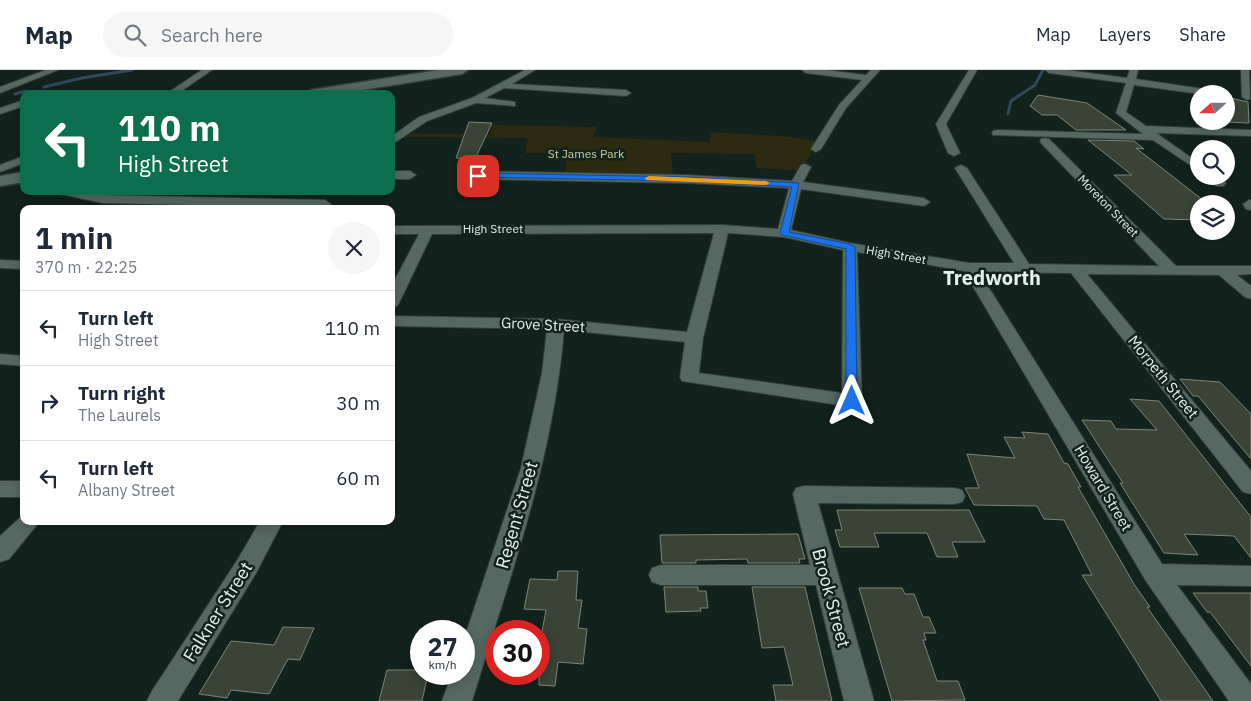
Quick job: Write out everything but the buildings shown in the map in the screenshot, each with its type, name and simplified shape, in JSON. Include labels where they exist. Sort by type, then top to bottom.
[{"type":"main road","points":[[336,90],[462,70]]},
{"type":"main road","points":[[0,181],[20,178]]},
{"type":"street","points":[[0,90],[54,70]]},
{"type":"street","points":[[176,90],[208,70]]},
{"type":"street","points":[[395,140],[424,119],[475,100],[505,86],[531,70]]},
{"type":"street","points":[[806,70],[868,78]]},
{"type":"street","points":[[816,149],[842,107],[876,70]]},
{"type":"street","points":[[954,153],[941,124],[973,70]]},
{"type":"street","points":[[1049,70],[1190,90]]},
{"type":"street","points":[[1134,70],[1121,113],[1190,162]]},
{"type":"street","points":[[1235,96],[1249,98],[1245,70]]},
{"type":"street","points":[[505,86],[626,93]]},
{"type":"street","points":[[0,96],[20,97]]},
{"type":"street","points":[[475,100],[512,104]]},
{"type":"street","points":[[0,111],[20,104]]},
{"type":"street","points":[[1143,129],[1250,133]]},
{"type":"street","points":[[997,133],[1154,137]]},
{"type":"street","name":"Moreton Street","points":[[1045,141],[1172,271]]},
{"type":"street","points":[[0,169],[20,161]]},
{"type":"street","points":[[784,233],[796,185],[805,167]]},
{"type":"street","points":[[960,168],[1024,268]]},
{"type":"street","points":[[395,175],[410,175]]},
{"type":"street","points":[[464,175],[687,179],[796,185],[924,202]]},
{"type":"street","points":[[84,195],[102,199],[326,203]]},
{"type":"street","points":[[722,229],[694,338],[689,377],[852,401],[850,247]]},
{"type":"street","name":"High Street","points":[[395,230],[722,229],[784,233],[850,247],[969,267],[1172,271],[1251,270]]},
{"type":"street","points":[[395,295],[428,230]]},
{"type":"street","points":[[0,264],[20,266]]},
{"type":"street","name":"Howard Street","points":[[969,267],[1155,574],[1246,701]]},
{"type":"street","name":"Morpeth Street","points":[[1074,268],[1251,486]]},
{"type":"street","points":[[1221,269],[1251,294]]},
{"type":"street","name":"Grove Street","points":[[395,321],[556,324],[694,338]]},
{"type":"street","name":"Regent Street","points":[[457,701],[505,561],[527,488],[554,357],[556,324]]},
{"type":"street","points":[[0,359],[20,361]]},
{"type":"street","points":[[0,489],[20,489]]},
{"type":"street","name":"Brook Street","points":[[859,701],[804,494],[954,496]]},
{"type":"street","points":[[0,552],[25,525]]},
{"type":"street","name":"Falkner Street","points":[[162,701],[247,566],[270,525]]},
{"type":"street","points":[[661,574],[825,575]]},
{"type":"street","points":[[1155,574],[1251,576]]},
{"type":"green space","name":"St James Park","points":[[494,125],[597,127],[593,137],[710,142],[711,132],[781,136],[818,141],[801,171],[757,168],[754,154],[671,153],[673,174],[565,172],[568,153],[525,153],[528,138],[404,137],[407,134],[497,134],[489,133]]},
{"type":"waterway","points":[[44,87],[82,78],[132,70]]},
{"type":"waterway","points":[[1008,114],[1011,101],[1035,85],[1043,70]]},
{"type":"waterway","points":[[15,94],[20,93]]},
{"type":"slow traffic","points":[[649,178],[766,183]]},
{"type":"district","name":"Tredworth","points":[[992,278]]},
{"type":"route","points":[[478,176],[687,179],[796,185],[784,233],[850,247],[852,401]]}]
